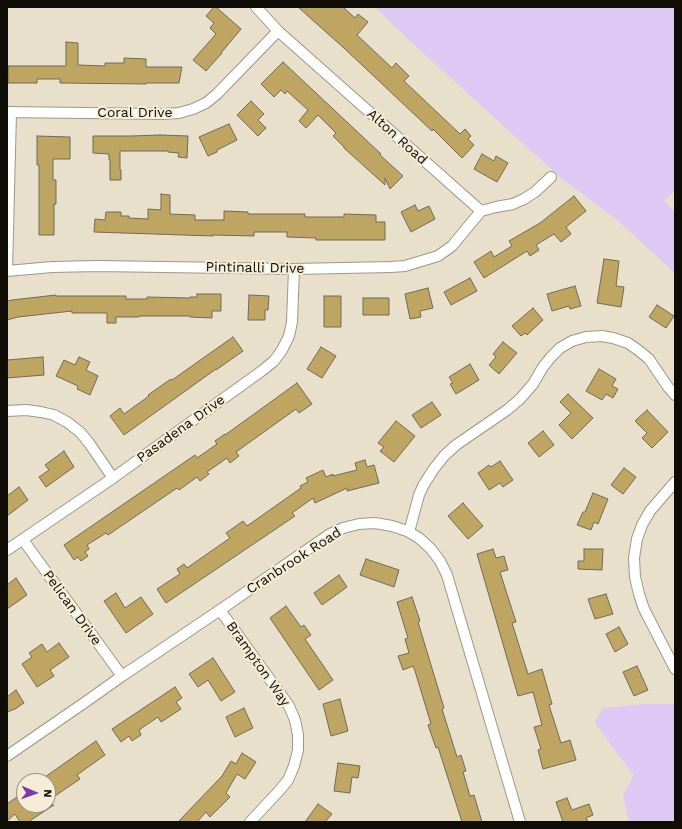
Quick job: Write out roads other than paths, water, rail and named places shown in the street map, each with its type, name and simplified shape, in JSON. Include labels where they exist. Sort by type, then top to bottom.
[{"type":"street","name":"Alton Road","points":[[256,7],[278,31],[481,211]]},
{"type":"street","name":"Coral Drive","points":[[9,112],[163,114],[179,113],[193,109],[206,103],[218,94],[278,31]]},
{"type":"street","points":[[7,271],[9,112]]},
{"type":"street","points":[[481,211],[524,200],[535,192],[550,177]]},
{"type":"street","name":"Pintinalli Drive","points":[[7,271],[52,267],[98,266],[294,269],[405,266],[438,256],[452,246],[481,211]]},
{"type":"street","name":"Pasadena Drive","points":[[7,550],[112,478],[274,361],[282,350],[289,336],[292,322],[294,269]]},
{"type":"street","points":[[409,532],[419,495],[423,486],[444,456],[456,445],[507,410],[520,399],[533,384],[551,357],[560,348],[572,341],[586,337],[602,336],[628,343],[649,359],[675,395]]},
{"type":"street","points":[[7,411],[26,410],[41,412],[54,415],[67,422],[80,432],[89,443],[112,478]]},
{"type":"street","points":[[675,482],[650,511],[642,525],[637,539],[634,558],[635,577],[644,609],[675,669]]},
{"type":"street","name":"Cranbrook Road","points":[[7,756],[330,534],[359,524],[374,523],[392,526],[409,532],[419,538],[431,549],[440,561],[447,575],[520,822]]},
{"type":"street","name":"Pelican Drive","points":[[23,540],[122,676]]},
{"type":"street","name":"Brampton Way","points":[[220,610],[289,706],[295,720],[298,735],[298,750],[294,766],[288,780],[280,791],[250,822]]}]
